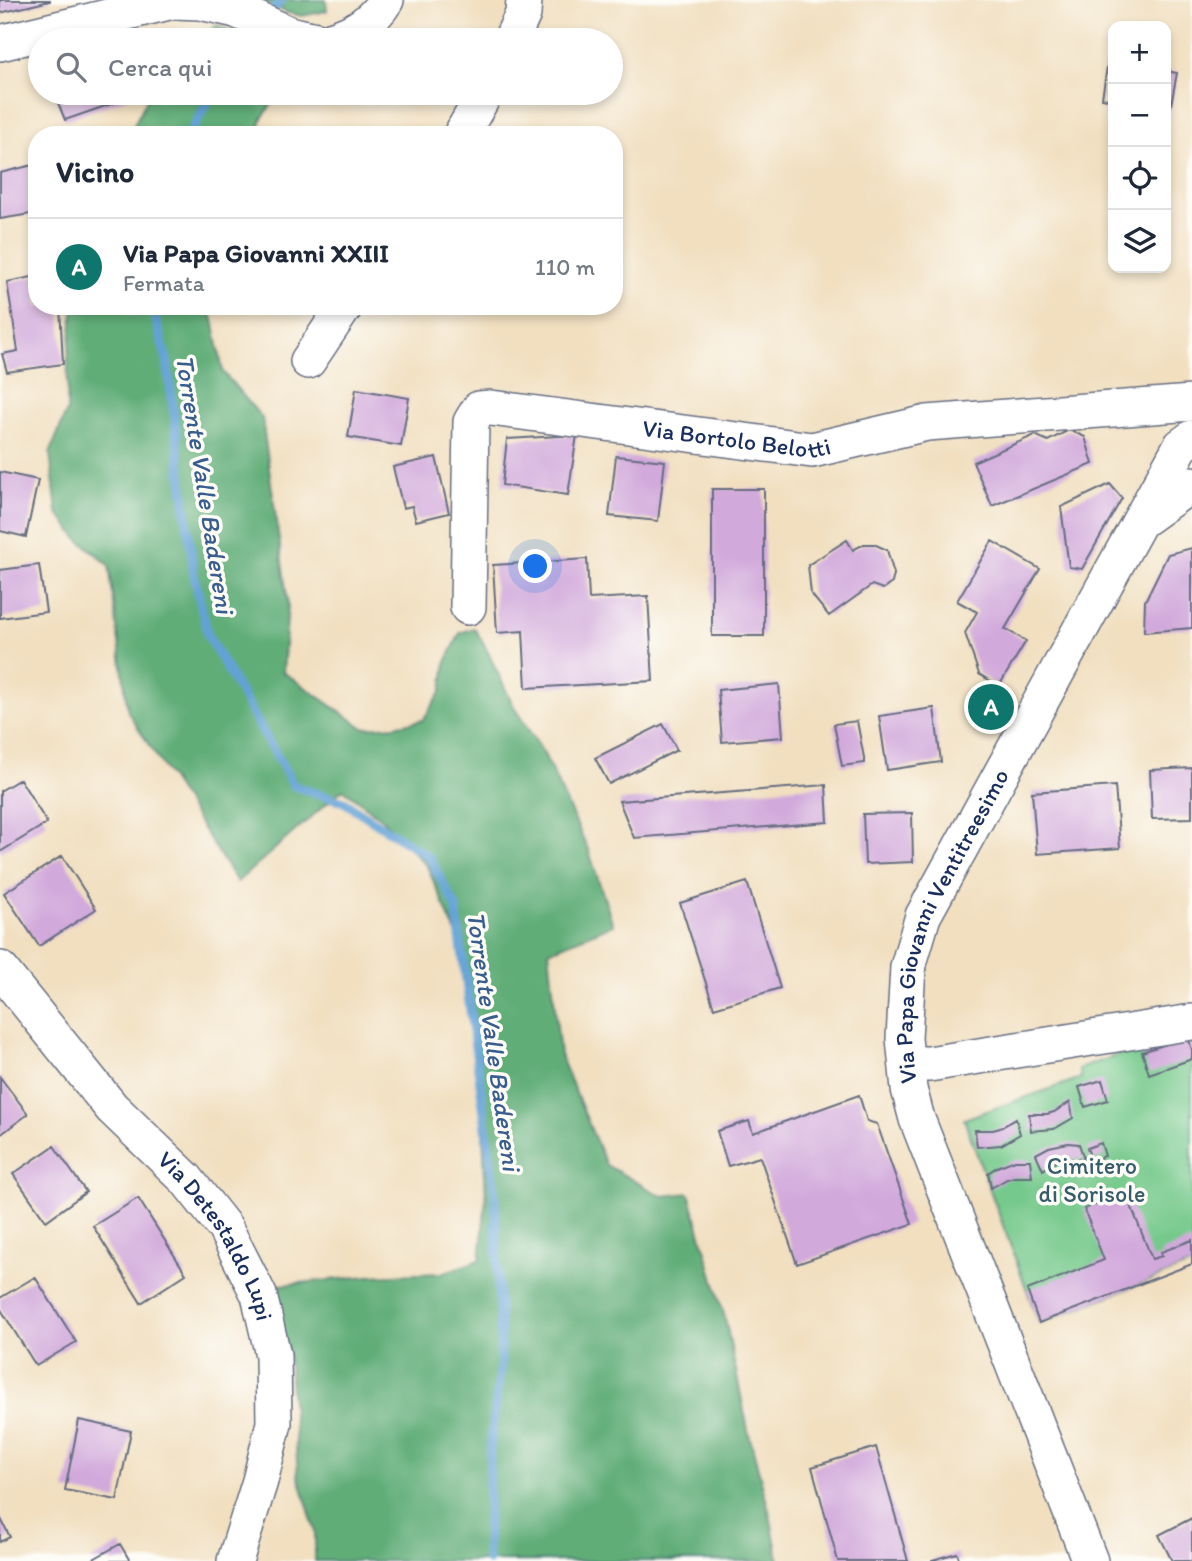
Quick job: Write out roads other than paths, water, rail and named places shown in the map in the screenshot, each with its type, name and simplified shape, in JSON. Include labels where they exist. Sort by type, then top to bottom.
[{"type":"street","points":[[360,28],[369,22],[386,0]]},
{"type":"street","points":[[517,28],[523,14],[524,0]]},
{"type":"street","points":[[62,28],[173,1],[200,2],[236,10],[281,28]]},
{"type":"street","points":[[0,43],[28,36]]},
{"type":"street","points":[[466,126],[478,105]]},
{"type":"street","points":[[308,362],[339,315]]},
{"type":"street","name":"Via Bortolo Belotti","points":[[468,607],[471,422],[479,409],[491,408],[812,450],[927,423],[1192,403]]},
{"type":"street","name":"Via Papa Giovanni Ventitreesimo","points":[[1090,1561],[916,1119],[909,1089],[904,1038],[908,968],[923,916],[1137,523],[1181,446],[1192,438]]},
{"type":"street","points":[[1137,523],[1192,484]]},
{"type":"street","name":"Via Detestaldo Lupi","points":[[0,969],[112,1108],[186,1179],[225,1228],[259,1295],[273,1355],[274,1423],[260,1481],[235,1561]]},
{"type":"street","points":[[907,1064],[929,1064],[1192,1022]]},
{"type":"waterway","name":"Torrente Valle Badereni","points":[[267,16],[282,0]]},
{"type":"waterway","name":"Torrente Valle Badereni","points":[[194,126],[206,105]]},
{"type":"waterway","name":"Torrente Valle Badereni","points":[[154,315],[167,360],[194,575],[208,636],[294,786],[344,802],[429,857],[456,907],[495,1193],[501,1362],[490,1448],[488,1561]]},
{"type":"place","name":"Via Papa Giovanni XXIII","points":[[991,707]]},
{"type":"park label","name":"Cimitero di Sorisole","points":[[1092,1180]]}]
